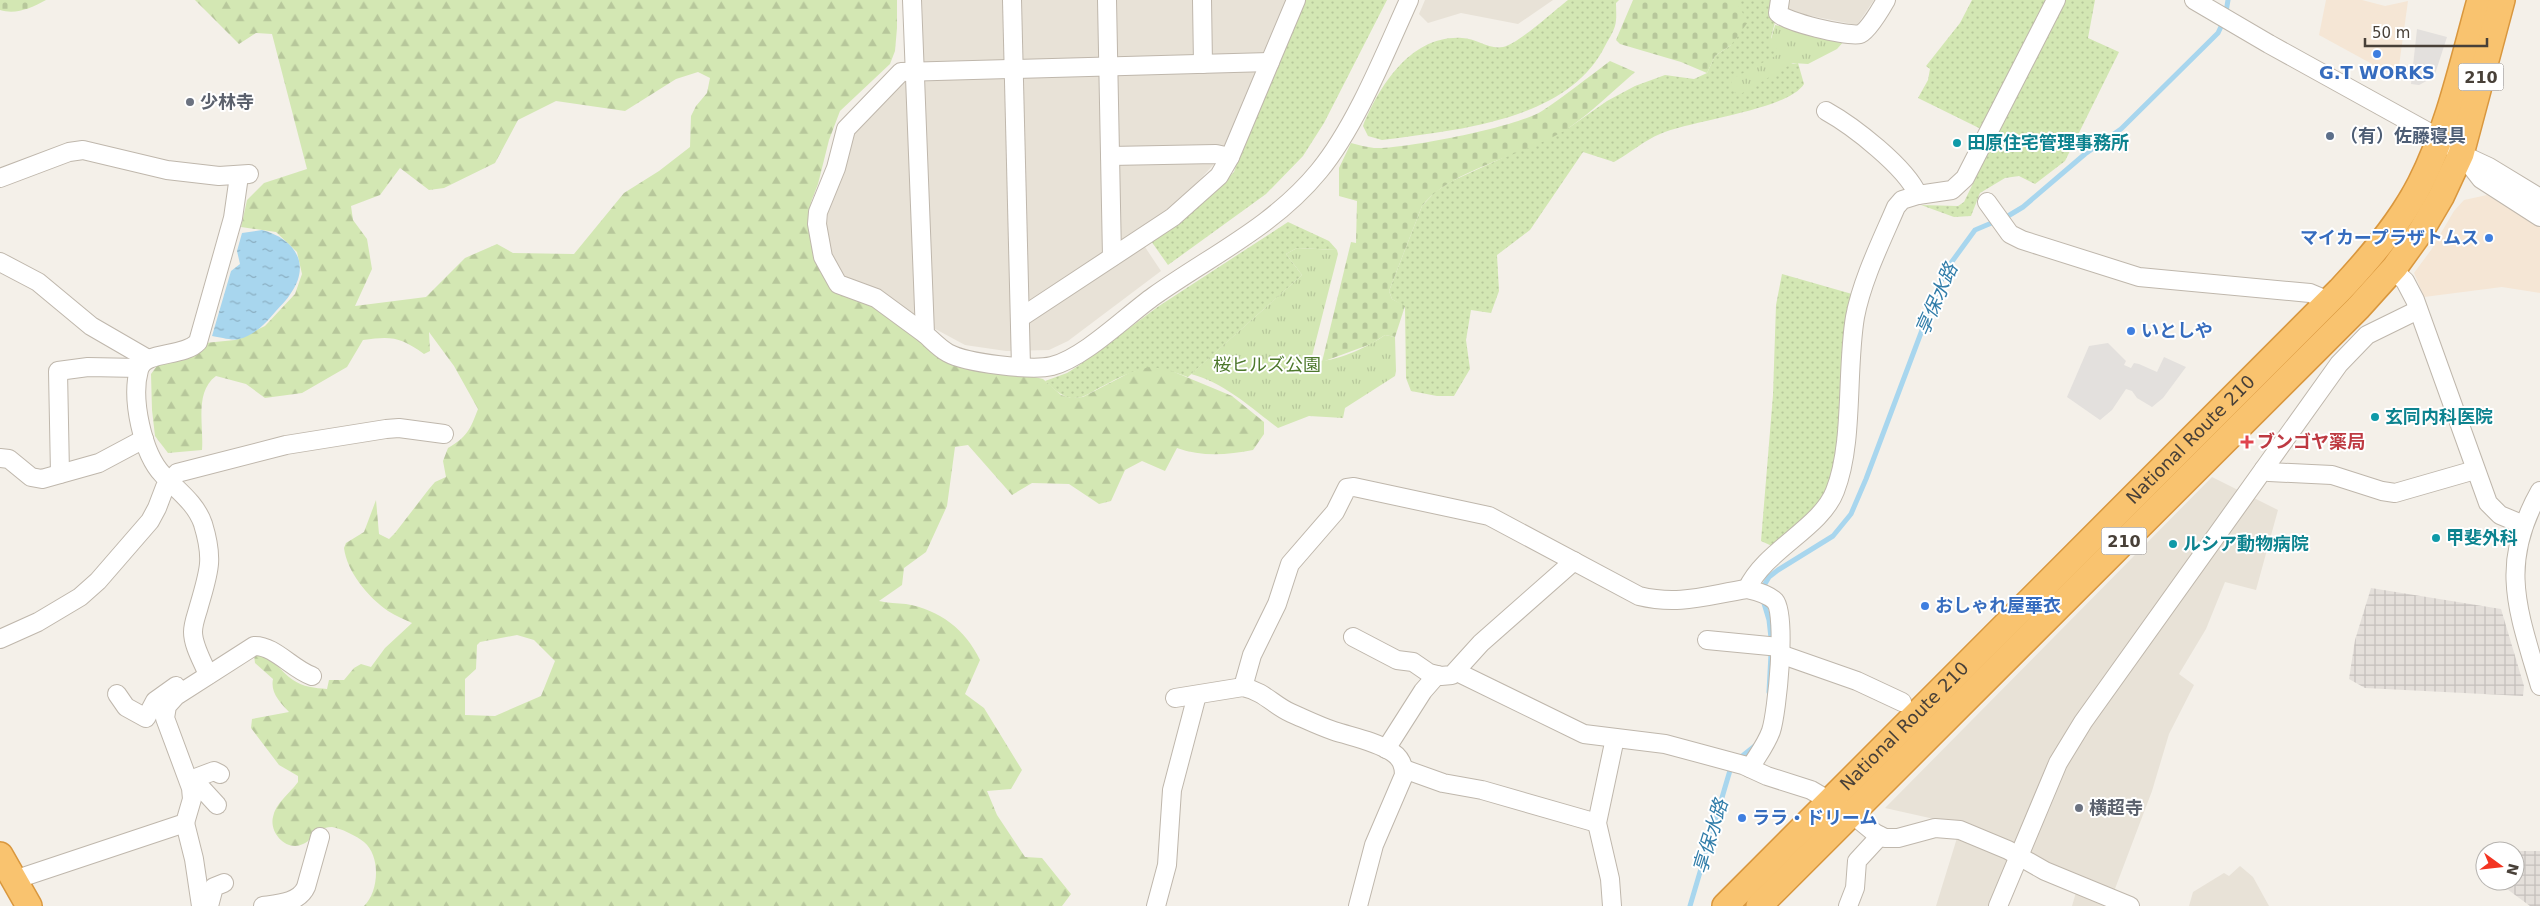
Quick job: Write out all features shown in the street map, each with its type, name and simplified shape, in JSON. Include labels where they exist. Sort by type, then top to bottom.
[{"type":"highway","name":"National Route 210","points":[[1725,906],[2329,301],[2376,250],[2402,214],[2420,184],[2439,138],[2480,0]]},
{"type":"highway","name":"National Route 210","points":[[1759,906],[2358,308],[2393,270],[2422,231],[2461,154],[2502,0]]},
{"type":"highway","points":[[6,870],[29,906]]},
{"type":"street","points":[[912,0],[925,334]]},
{"type":"street","points":[[1012,0],[1021,367]]},
{"type":"street","points":[[1107,0],[1112,257]]},
{"type":"street","points":[[1202,0],[1203,64]]},
{"type":"street","points":[[1020,318],[1178,213],[1219,176],[1230,156],[1296,0]]},
{"type":"street","points":[[1270,62],[901,72],[846,129],[836,168],[818,212],[817,224],[823,258],[838,284],[882,301],[938,346],[959,358],[1021,367],[1044,368],[1075,356],[1160,292],[1240,241],[1282,210],[1331,155],[1384,57],[1409,0]]},
{"type":"street","points":[[1780,0],[1778,13],[1784,19],[1824,29],[1859,34],[1865,31],[1886,0]]},
{"type":"street","points":[[1757,592],[1761,566],[1827,506],[1835,490],[1845,440],[1853,330],[1858,306],[1896,207],[1902,200],[1918,195],[1952,190],[1964,178],[2056,0]]},
{"type":"street","points":[[2194,0],[2269,44],[2439,138],[2461,154],[2489,167],[2540,198]]},
{"type":"street","points":[[1826,111],[1851,127],[1906,174],[1918,195]]},
{"type":"street","points":[[0,178],[69,152],[83,150],[167,170],[208,175],[244,175],[198,342],[184,352],[144,364],[88,367],[58,371],[60,474]]},
{"type":"street","points":[[1110,156],[1216,154],[1230,156]]},
{"type":"street","points":[[2461,154],[2480,179],[2540,217]]},
{"type":"street","points":[[1987,202],[2010,234],[2022,240],[2139,277],[2310,292],[2329,301]]},
{"type":"street","points":[[0,262],[38,282],[92,326],[144,364]]},
{"type":"street","points":[[2393,270],[2405,281],[2418,310],[2475,470],[2491,507],[2505,518],[2524,525]]},
{"type":"street","points":[[1998,906],[2017,856],[2053,773],[2071,740],[2314,398],[2353,347],[2377,328],[2418,310]]},
{"type":"street","points":[[144,364],[139,414],[144,439],[156,467],[198,512],[210,551],[210,569],[193,629],[195,640],[208,675]]},
{"type":"street","points":[[0,639],[52,614],[80,597],[98,581],[154,515],[169,480],[177,473],[305,441],[399,428],[444,434]]},
{"type":"street","points":[[0,458],[9,459],[34,478],[42,479],[114,457],[144,439]]},
{"type":"street","points":[[2264,469],[2269,472],[2337,476],[2382,491],[2395,493],[2475,470]]},
{"type":"street","points":[[1243,688],[1252,655],[1277,604],[1290,564],[1335,512],[1345,490],[1350,486],[1489,516],[1618,586],[1654,599],[1698,600],[1757,592],[1775,601],[1778,610],[1780,650],[1773,723],[1768,739],[1750,768]]},
{"type":"street","points":[[2540,491],[2524,525],[2516,560],[2514,586],[2519,613],[2540,686]]},
{"type":"street","points":[[1353,637],[1397,660],[1413,662],[1437,676],[1446,676],[1457,672],[1481,643],[1574,561]]},
{"type":"street","points":[[1707,640],[1780,650],[1902,702]]},
{"type":"street","points":[[218,805],[192,780],[165,718],[169,703],[247,648],[258,646],[269,650],[301,672],[312,676]]},
{"type":"street","points":[[1457,672],[1584,734],[1665,744],[1750,768],[1811,790],[1852,814],[1880,836],[1898,838],[1925,830],[1951,828],[2017,856],[2045,871],[2130,906]]},
{"type":"street","points":[[1386,749],[1423,691],[1437,676]]},
{"type":"street","points":[[117,694],[126,707],[146,718],[155,701],[174,686],[188,688]]},
{"type":"street","points":[[1175,698],[1243,688],[1260,692],[1290,712],[1325,728],[1386,749],[1399,758],[1404,769],[1443,783],[1482,790],[1597,823]]},
{"type":"street","points":[[1156,906],[1167,865],[1172,790],[1197,695]]},
{"type":"street","points":[[1612,906],[1610,879],[1597,823],[1615,738]]},
{"type":"street","points":[[1358,906],[1374,845],[1404,769]]},
{"type":"street","points":[[192,780],[214,771],[220,774]]},
{"type":"street","points":[[192,780],[192,799],[185,823],[194,859],[201,906]]},
{"type":"street","points":[[6,870],[185,823]]},
{"type":"street","points":[[1848,906],[1855,888],[1857,861],[1880,836]]},
{"type":"street","points":[[263,906],[282,903],[302,894],[306,887],[320,837]]},
{"type":"street","points":[[209,906],[214,887],[224,883]]},
{"type":"shaded area","points":[[922,0],[1289,0],[1225,144],[1214,164],[1174,208],[1135,232],[1161,271],[1068,341],[1049,350],[1006,351],[965,345],[850,283],[839,272],[829,251],[826,233],[828,212],[852,133],[923,55]]},
{"type":"shaded area","points":[[1425,0],[1553,0],[1518,24],[1461,13],[1428,23],[1419,14]]},
{"type":"shaded area","points":[[1787,0],[1874,0],[1857,25],[1791,12],[1785,6]]},
{"type":"shaded area","name":"G.T WORKS","points":[[2326,0],[2362,0],[2385,6],[2408,1],[2398,73],[2394,76],[2319,35]]},
{"type":"shaded area","points":[[2417,29],[2447,37],[2434,77],[2419,85],[2411,84]]},
{"type":"shaded area","name":"マイカープラザトムス","points":[[2487,195],[2540,227],[2540,293],[2502,287],[2424,297],[2414,273],[2431,250],[2454,211],[2464,200]]},
{"type":"shaded area","points":[[2108,343],[2126,361],[2124,365],[2131,368],[2134,363],[2157,372],[2164,357],[2186,367],[2163,398],[2152,407],[2137,398],[2132,391],[2126,389],[2112,410],[2100,420],[2067,397],[2089,346]]},
{"type":"shaded area","points":[[2212,477],[2278,510],[2256,590],[2225,582],[2206,629],[2179,674],[2194,685],[2169,734],[2152,791],[2113,894],[2051,869],[2014,846],[1989,906],[1936,906],[1961,825],[1885,808]]},
{"type":"shaded area","points":[[2371,588],[2501,609],[2524,686],[2523,696],[2365,688],[2349,679],[2355,640]]},
{"type":"shaded area","points":[[2525,851],[2540,851],[2540,906],[2530,906],[2510,891],[2525,891]]},
{"type":"shaded area","points":[[2240,866],[2253,877],[2269,906],[2189,906],[2193,892],[2224,873],[2229,876]]},
{"type":"shaded area","points":[[2077,889],[2117,906],[2072,906]]},
{"type":"green space","points":[[0,0],[46,0],[29,8],[12,12],[0,10]]},
{"type":"green space","points":[[195,0],[897,0],[895,51],[890,64],[840,111],[829,140],[818,184],[811,202],[809,221],[814,254],[873,304],[888,312],[934,353],[1043,379],[1061,395],[1071,398],[1083,397],[1129,373],[1149,367],[1167,369],[1232,396],[1264,422],[1264,434],[1253,450],[1205,454],[1177,448],[1165,471],[1142,461],[1125,470],[1111,501],[1099,504],[1069,484],[1032,483],[1012,495],[968,445],[955,447],[947,506],[926,552],[904,568],[902,585],[879,601],[906,604],[940,616],[959,630],[974,649],[980,660],[965,694],[984,708],[1022,770],[1011,789],[987,791],[997,815],[1025,857],[1042,858],[1071,894],[1062,906],[364,906],[373,892],[376,874],[373,856],[364,842],[357,837],[332,827],[316,830],[307,842],[297,846],[280,840],[272,823],[274,812],[298,782],[298,776],[279,765],[251,728],[252,719],[289,712],[273,689],[273,679],[255,663],[254,655],[260,655],[270,660],[288,676],[301,684],[327,689],[329,680],[344,680],[354,668],[361,664],[371,667],[385,648],[412,623],[388,611],[373,599],[354,575],[349,566],[344,548],[346,543],[364,532],[376,500],[379,534],[389,539],[395,533],[435,482],[446,477],[443,461],[448,448],[460,440],[467,432],[478,409],[454,366],[429,332],[430,351],[424,354],[408,344],[395,339],[363,340],[347,367],[302,393],[265,398],[246,384],[216,376],[209,383],[202,400],[202,450],[168,453],[155,436],[151,374],[159,363],[205,343],[235,340],[265,326],[295,294],[302,274],[297,252],[276,232],[241,227],[247,200],[264,183],[307,169],[272,34],[256,33],[239,44]],"holes":[[[698,72],[710,78],[707,93],[696,106],[691,116],[690,147],[659,171],[624,193],[574,254],[513,253],[497,244],[465,258],[426,297],[355,306],[372,269],[367,239],[353,220],[351,206],[380,195],[400,168],[429,190],[444,188],[495,163],[518,120],[556,101],[625,111],[676,79]],[[517,635],[534,640],[555,661],[541,696],[495,716],[465,715],[465,679],[476,669],[477,645],[480,642]]]},
{"type":"green space","points":[[1304,0],[1387,0],[1324,123],[1303,156],[1266,194],[1168,265],[1151,241],[1182,221],[1234,172],[1240,153]]},
{"type":"green space","points":[[1568,0],[1619,0],[1616,3],[1615,26],[1605,46],[1588,71],[1565,91],[1538,106],[1475,126],[1382,140],[1368,136],[1363,126],[1378,95],[1388,79],[1413,54],[1427,45],[1444,39],[1462,38],[1493,47],[1509,45],[1526,34]]},
{"type":"green space","points":[[1633,0],[1735,0],[1748,22],[1731,45],[1715,56],[1707,73],[1681,62],[1620,44],[1616,40]]},
{"type":"green space","points":[[1735,0],[1770,0],[1770,13],[1775,22],[1771,38],[1784,51],[1791,64],[1798,63],[1804,84],[1795,93],[1760,108],[1660,134],[1614,162],[1583,152],[1530,230],[1497,255],[1499,291],[1491,313],[1471,310],[1466,340],[1470,369],[1454,396],[1437,396],[1411,391],[1406,378],[1405,307],[1392,299],[1389,291],[1422,206],[1435,192],[1452,181],[1570,127],[1607,101],[1635,86],[1665,75],[1694,79],[1707,73],[1715,56],[1731,45]]},
{"type":"green space","points":[[1972,0],[2047,0],[1983,130],[1918,98],[1928,80],[1930,69],[1926,66],[1960,23]]},
{"type":"green space","points":[[2062,0],[2095,0],[2088,38],[2119,52],[2065,161],[2035,184],[2019,176],[2005,178],[1980,193],[1971,216],[1954,217],[1921,205],[1958,206],[1964,202]]},
{"type":"green space","points":[[1775,25],[1845,40],[1837,49],[1808,64],[1793,63],[1739,95],[1732,88],[1732,79],[1777,55],[1779,51],[1770,43]]},
{"type":"green space","points":[[1610,61],[1635,72],[1579,121],[1553,137],[1452,182],[1435,193],[1422,206],[1389,291],[1392,299],[1405,306],[1395,337],[1385,335],[1371,344],[1322,362],[1351,242],[1356,243],[1357,201],[1339,196],[1339,168],[1351,143],[1374,148],[1410,145],[1460,136],[1509,124],[1542,111]]},
{"type":"green space","points":[[1288,222],[1329,241],[1337,250],[1297,248],[1286,254],[1302,275],[1188,377],[1163,370],[1142,370],[1122,376],[1079,398],[1063,395],[1045,381],[1067,373],[1078,366],[1159,306]]},
{"type":"green space","name":"桜ヒルズ公園","points":[[1297,248],[1337,250],[1338,254],[1311,360],[1329,360],[1349,354],[1385,335],[1395,337],[1396,371],[1395,376],[1345,408],[1343,418],[1309,416],[1278,428],[1248,404],[1215,383],[1191,374],[1302,275],[1286,254]]},
{"type":"green space","points":[[1782,274],[1852,294],[1834,474],[1822,501],[1772,546],[1761,541],[1773,395],[1776,305]]},
{"type":"water","points":[[262,230],[283,239],[296,253],[300,272],[297,282],[286,300],[255,332],[236,339],[212,336],[231,271],[240,264],[237,251],[242,233]]},
{"type":"waterway","name":"享保水路","points":[[1762,589],[1769,577],[1778,570],[1833,536],[1851,514],[1939,285],[1948,267],[1975,230],[2008,216],[2023,207],[2085,154],[2121,129],[2218,33],[2225,18],[2228,0]]},
{"type":"waterway","name":"享保水路","points":[[1763,600],[1769,620],[1771,638]]},
{"type":"waterway","name":"享保水路","points":[[1769,692],[1771,654]]},
{"type":"waterway","name":"享保水路","points":[[1741,757],[1756,745]]},
{"type":"waterway","name":"享保水路","points":[[1690,906],[1731,767]]},
{"type":"place","name":"G.T WORKS","points":[[2377,54]]},
{"type":"place","name":"少林寺","points":[[190,102]]},
{"type":"place","name":"（有）佐藤寝具","points":[[2330,136]]},
{"type":"place","name":"田原住宅管理事務所","points":[[1957,143]]},
{"type":"place","name":"マイカープラザトムス","points":[[2489,238]]},
{"type":"place","name":"いとしや","points":[[2131,331]]},
{"type":"place","name":"玄同内科医院","points":[[2375,417]]},
{"type":"place","name":"ブンゴヤ薬局","points":[[2247,442]]},
{"type":"place","name":"甲斐外科","points":[[2436,538]]},
{"type":"place","name":"ルシア動物病院","points":[[2173,544]]},
{"type":"place","name":"おしゃれ屋華衣","points":[[1925,606]]},
{"type":"place","name":"横超寺","points":[[2079,808]]},
{"type":"place","name":"ララ・ドリーム","points":[[1742,818]]}]
